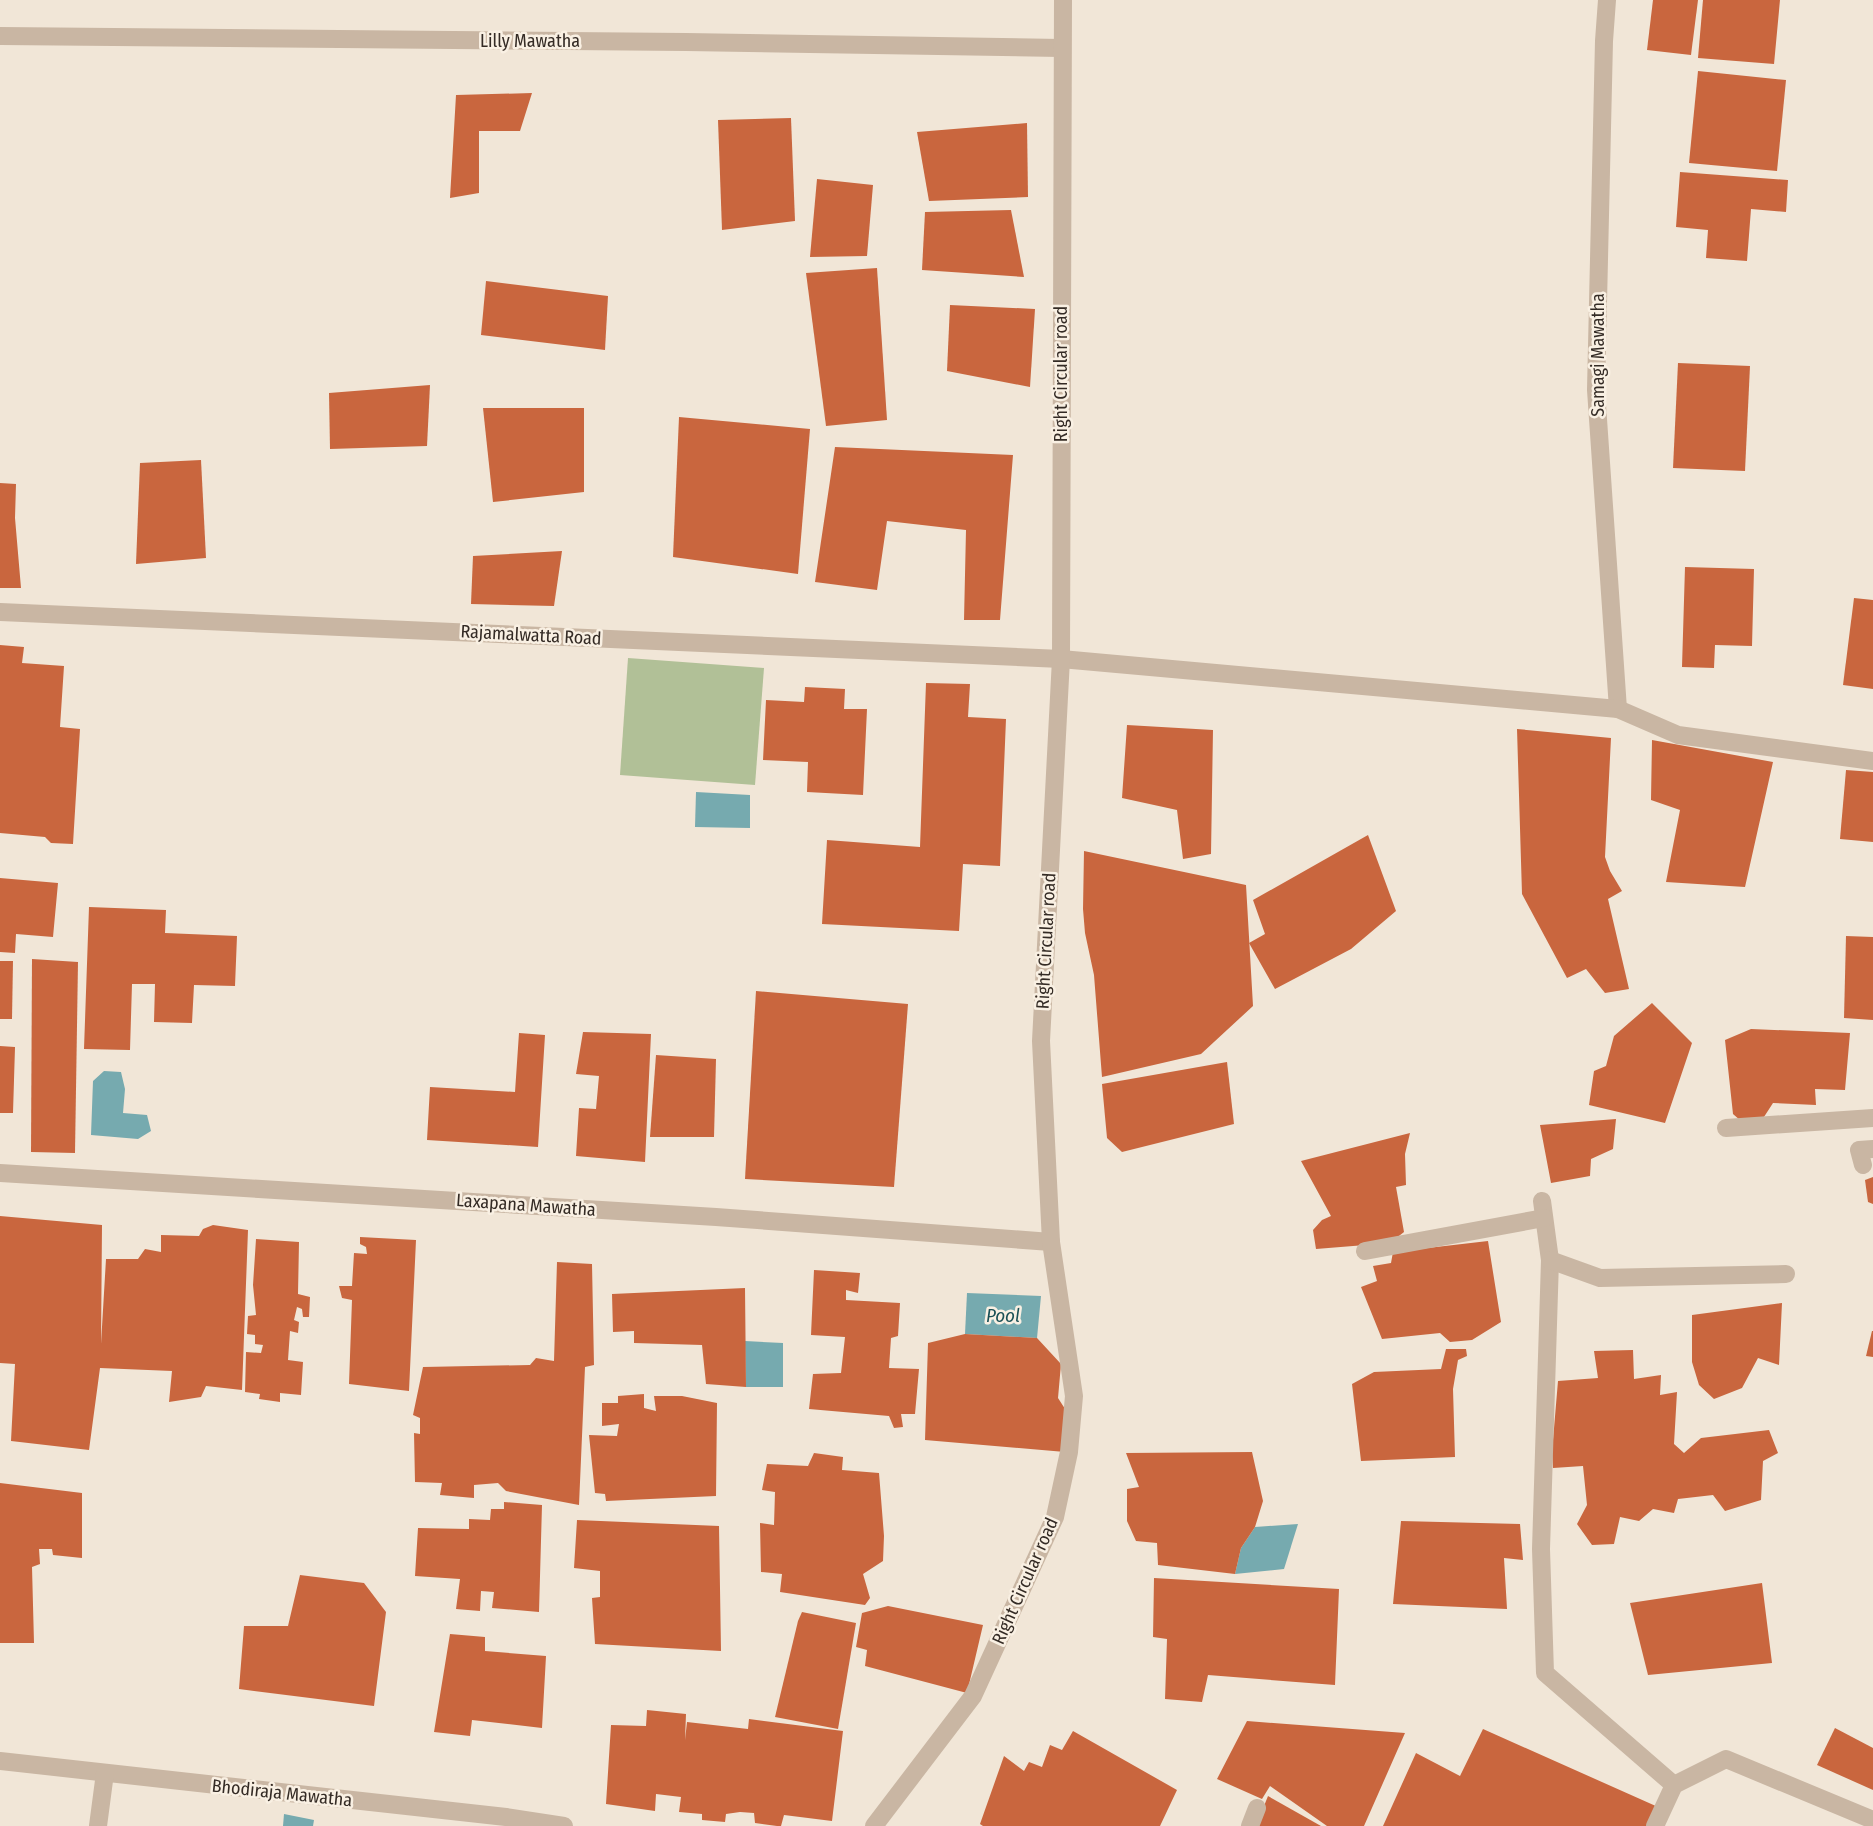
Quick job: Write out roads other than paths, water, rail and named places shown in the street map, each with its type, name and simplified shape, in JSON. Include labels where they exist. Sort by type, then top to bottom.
[{"type":"street","name":"Right Circular road","points":[[874,1826],[973,1696],[1055,1517],[1069,1452],[1074,1396],[1051,1242],[1041,1041],[1061,659],[1063,0]]},
{"type":"street","name":"Samagi Mawatha","points":[[1607,0],[1596,390],[1618,709]]},
{"type":"street","name":"Lilly Mawatha","points":[[0,36],[1061,48]]},
{"type":"street","name":"Rajamalwatta Road","points":[[0,612],[1061,659],[1618,709],[1678,735],[1873,761]]},
{"type":"street","points":[[1726,1128],[1873,1118]]},
{"type":"street","points":[[1863,1165],[1858,1150],[1873,1149]]},
{"type":"street","name":"Laxapana Mawatha","points":[[0,1173],[716,1217],[1051,1242]]},
{"type":"street","points":[[1365,1251],[1543,1209],[1549,1260],[1541,1549],[1545,1673],[1674,1785]]},
{"type":"street","points":[[1549,1260],[1600,1278],[1786,1274]]},
{"type":"street","points":[[1655,1826],[1674,1785],[1726,1759],[1870,1814]]},
{"type":"street","name":"Bhodiraja Mawatha","points":[[0,1761],[505,1822],[564,1826]]},
{"type":"street","points":[[98,1826],[105,1773]]},
{"type":"street","points":[[1250,1826],[1257,1808]]},
{"type":"water","points":[[696,792],[750,795],[750,828],[695,827]]},
{"type":"water","points":[[104,1071],[121,1072],[125,1089],[123,1113],[147,1115],[151,1131],[138,1139],[91,1135],[93,1081]]},
{"type":"water","name":"Pool","points":[[967,1293],[1041,1296],[1037,1338],[965,1334]]},
{"type":"water","points":[[745,1341],[783,1343],[783,1387],[746,1387]]},
{"type":"water","points":[[1298,1524],[1284,1569],[1235,1574],[1241,1548],[1255,1527]]},
{"type":"water","points":[[284,1814],[314,1820],[313,1826],[283,1826]]}]
